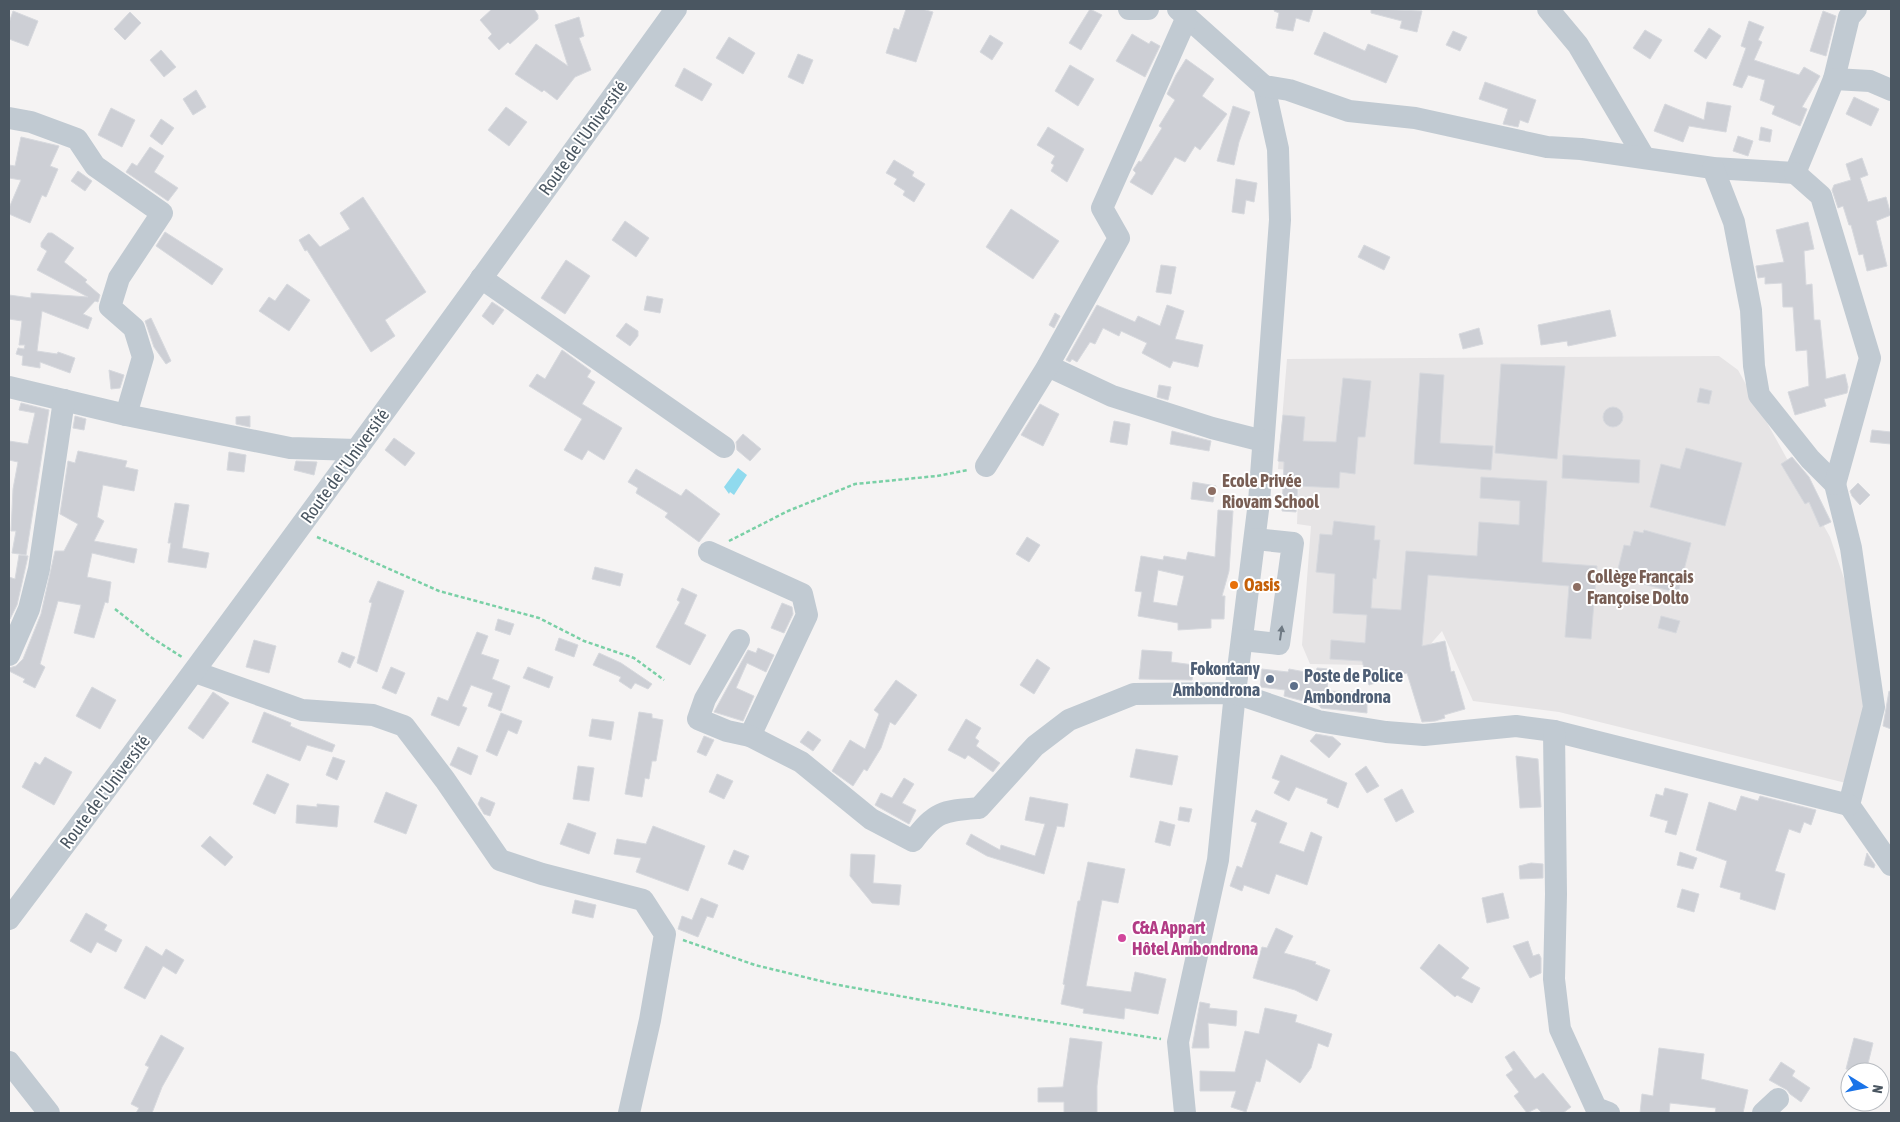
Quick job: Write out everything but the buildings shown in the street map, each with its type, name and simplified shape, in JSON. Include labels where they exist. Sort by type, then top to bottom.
[{"type":"street","name":"Route de l'Université","points":[[9,920],[196,670],[676,9]]},
{"type":"street","points":[[1129,9],[1148,9]]},
{"type":"street","points":[[1548,9],[1578,44],[1644,157]]},
{"type":"street","points":[[1795,173],[1834,80],[1849,17],[1856,9]]},
{"type":"street","points":[[986,466],[1048,366],[1119,238],[1102,208],[1183,13],[1264,86],[1288,90],[1349,111],[1415,118],[1547,147],[1644,157],[1714,168],[1795,173],[1821,196],[1870,358],[1835,484],[1851,548],[1874,707],[1848,805]]},
{"type":"street","points":[[1834,80],[1870,81],[1891,90]]},
{"type":"street","points":[[1185,1113],[1178,1042],[1218,860],[1235,693],[1255,539],[1280,220],[1278,149],[1264,86]]},
{"type":"street","points":[[9,118],[31,122],[77,139],[96,166],[162,213],[119,278],[110,307],[134,328],[143,357],[126,415]]},
{"type":"street","points":[[1714,168],[1734,222],[1751,310],[1754,366],[1759,394],[1810,459],[1835,484]]},
{"type":"street","points":[[481,278],[724,448]]},
{"type":"street","points":[[1048,366],[1112,396],[1212,428],[1263,441]]},
{"type":"street","points":[[9,387],[126,415],[290,448],[357,450]]},
{"type":"street","points":[[9,655],[29,609],[39,569],[64,400]]},
{"type":"street","points":[[1242,640],[1279,644],[1301,544],[1255,539]]},
{"type":"street","points":[[709,552],[802,594],[806,616],[750,736]]},
{"type":"street","points":[[739,640],[704,699],[698,719],[727,731],[750,736],[801,762],[871,819],[913,841],[930,819],[949,810],[979,808],[1001,781],[1035,746],[1069,720],[1134,694],[1235,693],[1318,721],[1386,732],[1424,735],[1516,726],[1554,731],[1848,805],[1891,865]]},
{"type":"street","points":[[196,670],[302,710],[373,715],[404,726],[445,780],[500,860],[542,874],[643,900],[665,934],[650,1020],[629,1113]]},
{"type":"street","points":[[1554,731],[1556,894],[1554,979],[1560,1029],[1596,1108],[1609,1113]]},
{"type":"street","points":[[9,1062],[49,1113]]},
{"type":"path","points":[[709,552],[788,512],[855,484],[937,476],[986,466]]},
{"type":"path","points":[[299,529],[439,591],[539,618],[584,641],[634,658],[664,680]]},
{"type":"path","points":[[115,609],[196,670]]},
{"type":"path","points":[[665,934],[755,965],[832,984],[999,1014],[1083,1025],[1178,1042]]},
{"type":"shaded area","name":"Collège Français Françoise Dolto","points":[[1719,356],[1738,370],[1830,537],[1873,665],[1846,783],[1559,712],[1473,701],[1442,631],[1427,648],[1364,665],[1310,664],[1302,645],[1311,526],[1297,524],[1299,471],[1278,469],[1287,359]]},
{"type":"water","points":[[738,468],[747,475],[734,495],[730,492],[729,494],[724,487]]},
{"type":"place","name":"Ecole Privée Riovam School","points":[[1212,491]]},
{"type":"place","name":"Oasis","points":[[1234,585]]},
{"type":"place","name":"Collège Français Françoise Dolto","points":[[1577,587]]},
{"type":"place","name":"Fokontany Ambondrona","points":[[1270,679]]},
{"type":"place","name":"Poste de Police Ambondrona","points":[[1294,686]]},
{"type":"place","name":"C&A Appart Hôtel Ambondrona","points":[[1122,938]]}]
